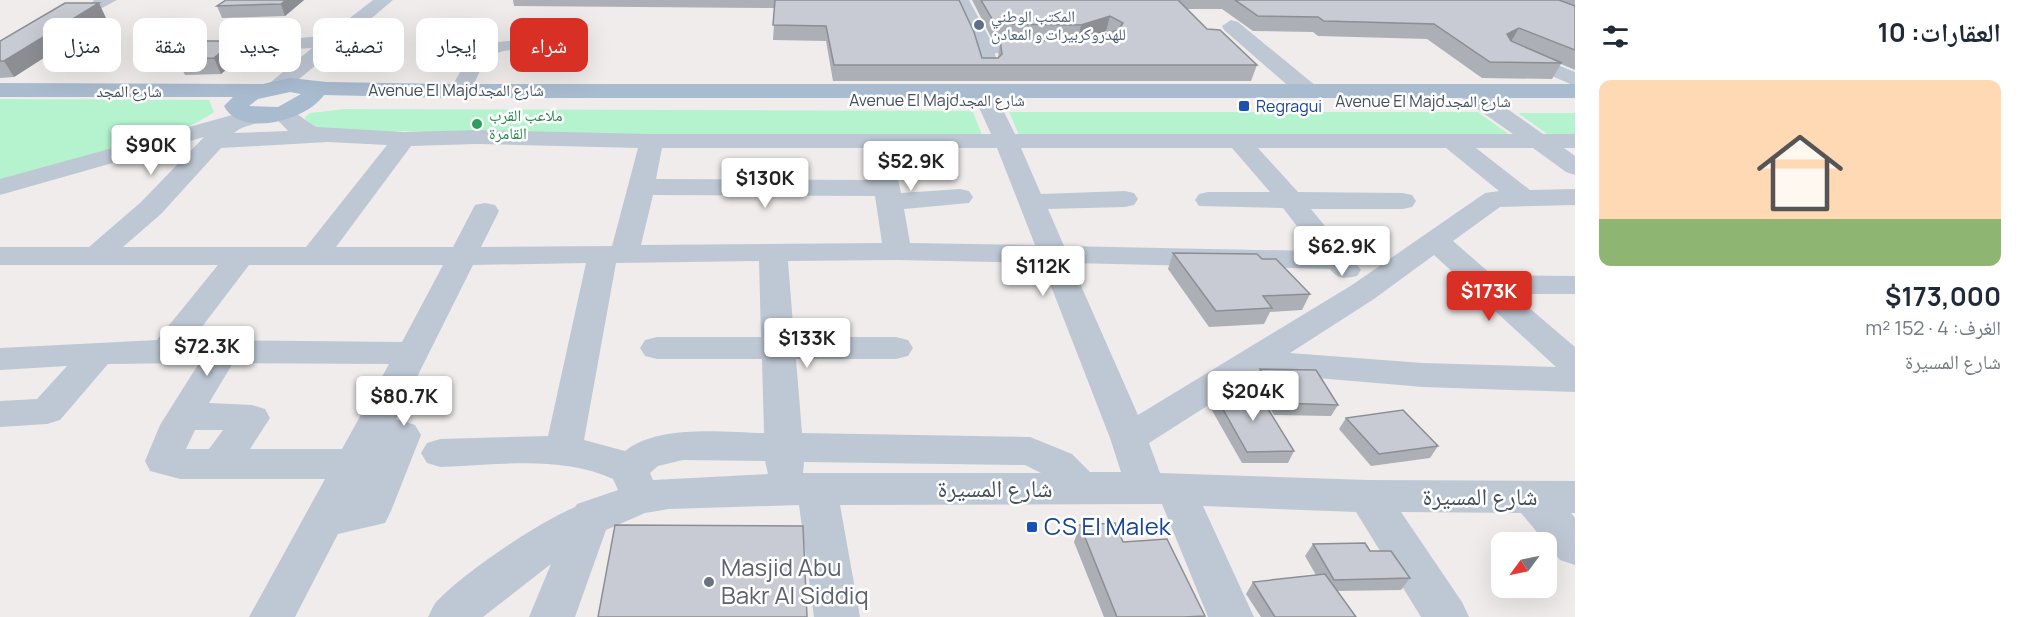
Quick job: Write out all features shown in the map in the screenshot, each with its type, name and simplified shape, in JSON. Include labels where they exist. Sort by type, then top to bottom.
[{"type":"main road","name":"شارع المجد","points":[[0,90],[265,81],[287,106]]},
{"type":"main road","points":[[265,81],[236,106],[242,113],[287,106]]},
{"type":"main road","name":"Avenue El Majdشارع المجد","points":[[287,106],[460,91],[986,88],[1308,91],[1575,101]]},
{"type":"main road","name":"Avenue El Majdشارع المجد","points":[[287,106],[371,98],[986,88],[1474,96],[1575,91]]},
{"type":"street","points":[[265,81],[290,44],[331,41],[384,0]]},
{"type":"street","points":[[960,0],[979,39],[986,88],[1004,141],[1129,438],[1231,617]]},
{"type":"street","points":[[1231,26],[1308,91]]},
{"type":"street","points":[[979,39],[1032,32]]},
{"type":"street","points":[[979,39],[1057,48]]},
{"type":"street","points":[[460,91],[479,56],[494,47],[510,46]]},
{"type":"street","points":[[1511,51],[1575,80]]},
{"type":"street","points":[[1474,96],[1575,167]]},
{"type":"street","points":[[4,189],[224,132],[287,106],[297,127],[313,134],[335,136]]},
{"type":"street","points":[[97,255],[151,208],[224,132],[404,139],[477,137],[651,141],[1575,141]]},
{"type":"street","points":[[315,255],[404,139]]},
{"type":"street","points":[[1451,140],[1521,196]]},
{"type":"street","points":[[563,452],[613,254],[642,187],[651,141]]},
{"type":"street","points":[[877,141],[889,195],[897,251]]},
{"type":"street","points":[[1239,141],[1292,201],[1363,292]]},
{"type":"street","points":[[642,187],[960,197]]},
{"type":"street","points":[[1129,438],[1363,292],[1494,199],[1521,196],[1575,197]]},
{"type":"street","points":[[1030,202],[1125,199]]},
{"type":"street","points":[[1208,200],[1403,201]]},
{"type":"street","points":[[272,617],[326,519],[485,211]]},
{"type":"street","points":[[1436,241],[1575,366]]},
{"type":"street","points":[[0,256],[463,256],[897,251],[1052,256],[1338,260]]},
{"type":"street","points":[[773,252],[784,449],[802,489],[837,617]]},
{"type":"street","points":[[166,352],[241,255]]},
{"type":"street","points":[[1485,284],[1575,285]]},
{"type":"street","points":[[657,348],[896,348]]},
{"type":"street","points":[[223,351],[164,452],[164,460],[180,464],[221,462],[354,464]]},
{"type":"street","points":[[0,359],[100,352],[413,352]]},
{"type":"street","points":[[0,414],[47,411],[100,352]]},
{"type":"street","points":[[1253,361],[1423,375],[1575,380]]},
{"type":"street","points":[[185,416],[252,418],[221,462]]},
{"type":"street","points":[[326,519],[371,511],[402,435],[373,427]]},
{"type":"street","points":[[440,453],[563,452],[606,458],[634,483],[646,455],[683,446],[1030,451],[1058,464],[1082,489]]},
{"type":"street","name":"شارع المسيرة","points":[[451,617],[543,544],[591,516],[634,483],[695,491],[1160,489],[1368,496],[1575,496]]},
{"type":"street","points":[[1368,496],[1446,617]]},
{"type":"street","points":[[1532,497],[1575,547]]},
{"type":"street","points":[[552,617],[591,516]]},
{"type":"green space","points":[[0,99],[209,100],[214,112],[193,124],[141,145],[0,180]]},
{"type":"green space","points":[[345,109],[969,111],[973,112],[982,135],[444,134],[407,131],[354,133],[327,130],[306,121],[305,117],[310,113]]},
{"type":"green space","points":[[1009,112],[1478,112],[1510,135],[1019,135]]},
{"type":"green space","points":[[1518,113],[1575,113],[1575,134],[1547,134]]},
{"type":"building","points":[[226,0],[286,0],[281,4],[217,6]]},
{"type":"building","name":"المكتب الوطني للهدروكربيرات و المعادن","points":[[775,0],[959,0],[974,32],[982,58],[998,58],[1002,54],[1000,40],[1083,41],[1118,30],[1123,23],[1110,16],[1081,25],[995,24],[981,0],[1178,0],[1207,29],[1220,30],[1257,65],[834,65],[826,26],[773,25]]},
{"type":"building","points":[[1235,0],[1559,0],[1575,6],[1575,50],[1519,28],[1507,34],[1511,41],[1562,63],[1490,62],[1434,24],[1324,21],[1318,17],[1258,16]]},
{"type":"building","points":[[65,3],[99,3],[74,18],[43,18],[43,37],[4,61],[0,61],[0,41]]},
{"type":"building","points":[[207,41],[219,41],[219,54],[214,58],[207,58]]},
{"type":"building","points":[[1173,253],[1257,254],[1262,259],[1276,259],[1310,294],[1263,296],[1272,308],[1216,311]]},
{"type":"building","points":[[1260,369],[1316,370],[1338,405],[1280,403]]},
{"type":"building","points":[[1257,391],[1294,451],[1247,452],[1215,395],[1221,392]]},
{"type":"building","points":[[1403,410],[1438,446],[1379,454],[1346,418]]},
{"type":"building","points":[[1115,523],[1123,542],[1167,539],[1205,616],[1117,617],[1080,525]]},
{"type":"building","name":"Masjid Abu Bakr Al Siddiq","points":[[615,525],[803,526],[807,617],[598,617]]},
{"type":"building","points":[[1365,543],[1370,551],[1391,551],[1410,578],[1334,580],[1313,544]]},
{"type":"building","points":[[1325,574],[1356,617],[1275,617],[1253,582]]},
{"type":"place","name":"المكتب الوطني للهدروكربيرات و المعادن","points":[[979,25]]},
{"type":"place","name":"Regragui","points":[[1244,106]]},
{"type":"place","name":"ملاعب القرب القامرة","points":[[477,124]]},
{"type":"place","name":"CS El Malek","points":[[1032,527]]},
{"type":"place","name":"Masjid Abu Bakr Al Siddiq","points":[[709,582]]}]
